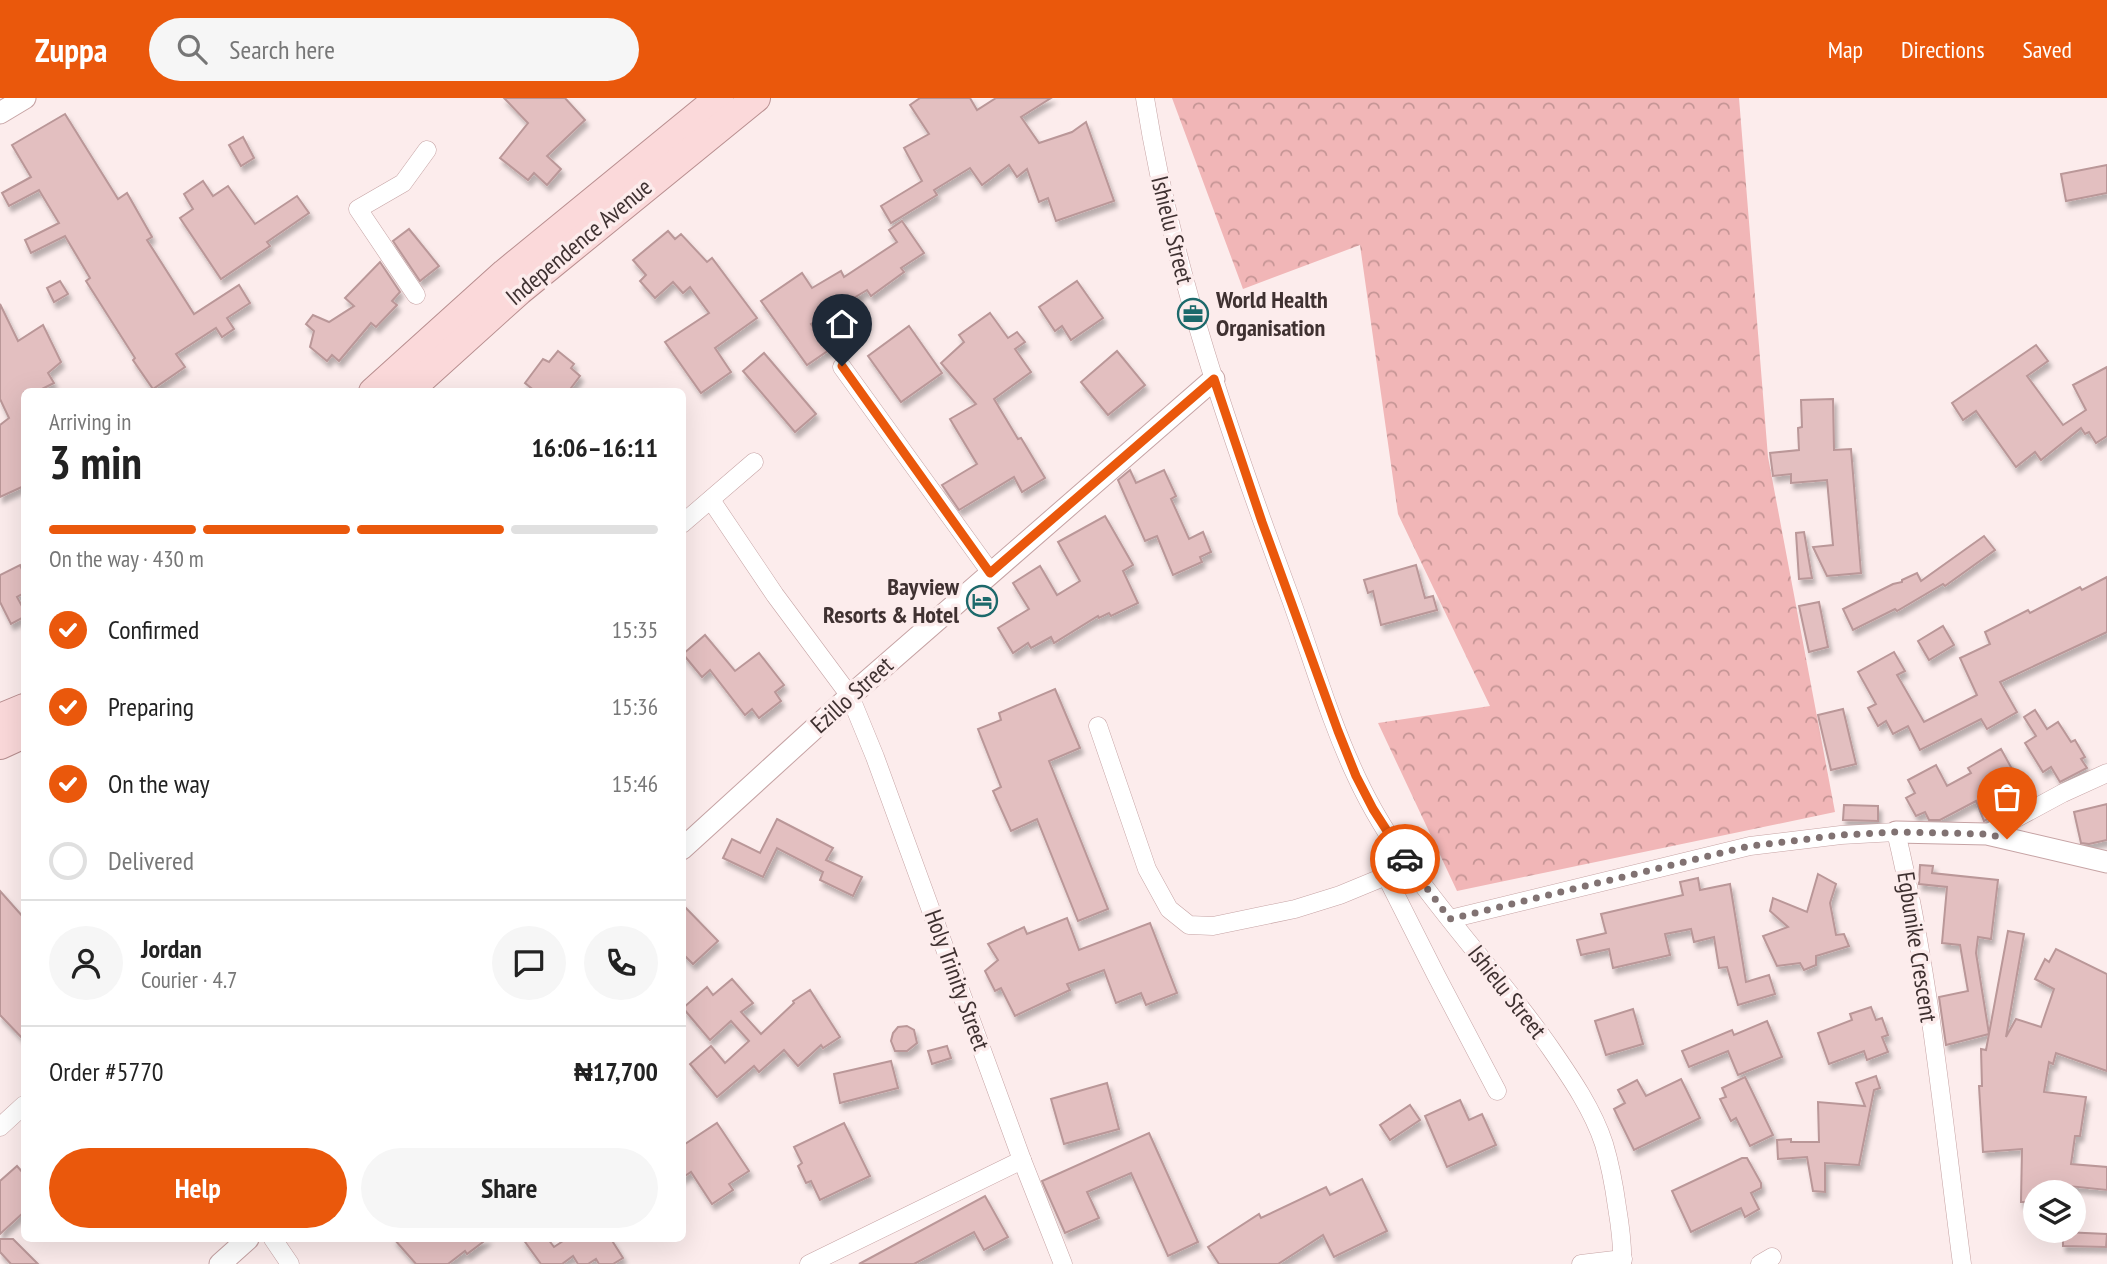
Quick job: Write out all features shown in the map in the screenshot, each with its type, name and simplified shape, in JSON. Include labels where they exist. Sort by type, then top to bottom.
[{"type":"main road","name":"Independence Avenue","points":[[377,388],[505,273],[719,98]]},
{"type":"main road","name":"Independence Avenue","points":[[411,388],[519,291],[756,98]]},
{"type":"main road","points":[[0,718],[21,709]]},
{"type":"main road","points":[[0,745],[21,735]]},
{"type":"street","points":[[0,113],[24,98]]},
{"type":"street","name":"Ishielu Street","points":[[1145,98],[1158,176],[1199,336],[1262,522],[1356,776],[1406,861],[1528,1016],[1565,1069],[1598,1128],[1612,1177],[1623,1261]]},
{"type":"street","points":[[416,295],[358,209],[403,183],[427,150]]},
{"type":"street","points":[[842,366],[990,573]]},
{"type":"street","name":"Ezillo Street","points":[[686,845],[850,696],[1214,379]]},
{"type":"street","points":[[686,521],[754,462]]},
{"type":"street","name":"Holy Trinity Street","points":[[711,500],[775,595],[850,696],[876,757],[1022,1160],[1063,1264]]},
{"type":"street","points":[[1098,726],[1147,869],[1169,909],[1189,925],[1213,926],[1295,909],[1340,895],[1386,876],[1406,861]]},
{"type":"street","points":[[1987,834],[2063,793],[2107,773]]},
{"type":"street","points":[[1450,919],[1750,846],[1841,835],[1896,832],[1987,834],[2107,862]]},
{"type":"street","name":"Egbunike Crescent","points":[[1896,832],[1907,880],[1934,1049],[1962,1264]]},
{"type":"street","points":[[1386,876],[1497,1091]]},
{"type":"street","points":[[0,1127],[21,1108]]},
{"type":"street","points":[[809,1264],[1022,1160]]},
{"type":"street","points":[[220,1264],[245,1242]]},
{"type":"street","points":[[276,1242],[290,1264]]},
{"type":"street","points":[[1581,1264],[1623,1261]]},
{"type":"green space","points":[[1172,98],[1739,98],[1768,457],[1835,812],[1457,891],[1378,723],[1490,706],[1398,514],[1360,245],[1243,289]]},
{"type":"building","points":[[504,98],[565,98],[585,120],[547,156],[561,169],[547,185],[534,173],[528,180],[500,158],[528,123]]},
{"type":"building","points":[[920,98],[970,98],[977,110],[996,98],[1051,98],[1021,117],[1039,143],[1072,132],[1086,122],[1114,201],[1056,221],[1048,198],[1039,202],[1027,169],[1017,177],[1009,165],[982,185],[970,168],[934,190],[937,195],[891,223],[881,206],[922,181],[904,148],[929,134],[910,105]]},
{"type":"building","points":[[65,114],[118,199],[127,193],[152,237],[147,240],[194,314],[239,285],[250,303],[227,318],[234,329],[222,337],[216,328],[176,354],[185,367],[152,388],[86,281],[90,278],[65,236],[31,253],[25,240],[59,223],[39,190],[9,206],[2,193],[31,177],[12,145]]},
{"type":"building","points":[[243,137],[254,158],[241,166],[229,145]]},
{"type":"building","points":[[2107,165],[2107,193],[2066,201],[2061,174]]},
{"type":"building","points":[[203,181],[213,196],[228,186],[255,224],[297,196],[309,213],[267,242],[270,246],[221,279],[180,218],[193,209],[184,194]]},
{"type":"building","points":[[902,221],[924,253],[901,268],[904,272],[871,296],[867,290],[811,324],[829,350],[807,365],[761,301],[802,273],[812,288],[841,271],[844,277],[897,242],[889,230]]},
{"type":"building","points":[[409,229],[439,266],[420,281],[393,241]]},
{"type":"building","points":[[668,231],[675,239],[681,234],[707,262],[712,258],[757,318],[715,348],[731,372],[701,393],[665,342],[709,313],[690,287],[683,293],[673,282],[655,298],[640,281],[646,275],[633,260]]},
{"type":"building","points":[[380,262],[400,292],[392,301],[397,305],[376,327],[371,323],[339,361],[332,355],[327,361],[310,347],[314,331],[306,324],[313,315],[329,322],[354,306],[345,298]]},
{"type":"building","points":[[60,281],[68,294],[54,302],[47,288]]},
{"type":"building","points":[[1077,281],[1103,318],[1071,340],[1062,326],[1055,331],[1039,307]]},
{"type":"building","points":[[0,304],[18,341],[43,325],[61,362],[48,373],[54,383],[44,388],[21,388],[21,487],[0,497],[0,425],[9,418],[0,399]]},
{"type":"building","points":[[990,313],[1008,338],[1017,332],[1025,342],[1015,349],[1031,372],[994,399],[1045,478],[1022,492],[1014,477],[959,510],[942,485],[977,464],[950,419],[976,404],[941,363],[964,342],[959,335]]},
{"type":"building","points":[[909,326],[942,373],[901,402],[868,356]]},
{"type":"building","points":[[2036,345],[2048,361],[2027,376],[2063,425],[2086,410],[2073,385],[2107,367],[2107,436],[2096,443],[2089,432],[2085,434],[2081,428],[2041,460],[2035,452],[2016,467],[1976,411],[1963,420],[1952,403]]},
{"type":"building","points":[[558,351],[574,364],[571,368],[580,376],[571,388],[531,388],[525,383],[543,359],[549,362]]},
{"type":"building","points":[[1117,351],[1145,385],[1108,415],[1081,382]]},
{"type":"building","points":[[764,353],[816,414],[795,432],[743,371]]},
{"type":"building","points":[[1833,399],[1834,450],[1851,449],[1861,573],[1827,576],[1813,547],[1833,545],[1827,480],[1791,483],[1791,474],[1773,476],[1770,453],[1799,450],[1801,400]]},
{"type":"building","points":[[1130,470],[1136,483],[1164,470],[1176,496],[1171,499],[1189,539],[1203,532],[1211,552],[1200,557],[1202,562],[1173,575],[1157,536],[1145,541],[1118,480]]},
{"type":"building","points":[[1105,516],[1133,565],[1123,571],[1138,603],[1111,616],[1109,613],[1099,618],[1098,616],[1054,643],[1051,637],[1031,648],[1028,643],[1013,653],[998,628],[1029,609],[1013,583],[1040,566],[1057,595],[1080,581],[1058,542]]},
{"type":"building","points":[[1804,532],[1812,578],[1799,579],[1796,533]]},
{"type":"building","points":[[1984,536],[1995,550],[1945,586],[1943,584],[1897,611],[1895,609],[1853,630],[1843,609],[1917,573],[1921,581]]},
{"type":"building","points":[[20,565],[21,567],[21,595],[17,597],[21,604],[21,619],[11,624],[0,602],[0,575]]},
{"type":"building","points":[[1416,565],[1425,598],[1433,596],[1437,610],[1381,625],[1373,591],[1368,593],[1364,580]]},
{"type":"building","points":[[2107,577],[2107,632],[2000,682],[2017,712],[1987,729],[1981,719],[1920,750],[1908,726],[1893,734],[1886,721],[1878,726],[1868,708],[1876,704],[1858,672],[1894,652],[1905,671],[1897,675],[1924,722],[1977,695],[1960,658],[1990,644],[1985,632],[2028,610],[2030,613],[2080,587],[2082,590]]},
{"type":"building","points":[[1819,602],[1828,647],[1809,652],[1799,606]]},
{"type":"building","points":[[1943,626],[1954,645],[1929,660],[1918,641]]},
{"type":"building","points":[[705,635],[735,671],[759,653],[784,685],[775,692],[781,701],[759,718],[752,709],[745,715],[710,670],[702,677],[686,658],[686,651]]},
{"type":"building","points":[[1055,689],[1080,748],[1049,761],[1108,909],[1078,921],[1037,819],[1011,831],[993,791],[1001,787],[978,729],[1001,720],[999,713]]},
{"type":"building","points":[[1843,709],[1856,764],[1831,770],[1818,715]]},
{"type":"building","points":[[2035,710],[2047,729],[2058,722],[2071,742],[2075,740],[2085,757],[2081,759],[2087,768],[2060,782],[2051,767],[2043,772],[2025,743],[2036,736],[2024,717]]},
{"type":"building","points":[[2001,749],[2023,789],[2017,792],[2021,799],[1984,821],[1976,801],[1940,820],[1929,820],[1925,812],[1916,816],[1906,798],[1915,793],[1908,780],[1936,765],[1947,786],[1971,773],[1968,768]]},
{"type":"building","points":[[2107,804],[2107,840],[2081,843],[2074,812]]},
{"type":"building","points":[[1844,805],[1878,806],[1878,821],[1843,820]]},
{"type":"building","points":[[777,819],[833,848],[826,860],[862,877],[853,896],[820,880],[823,872],[777,848],[763,877],[723,858],[732,839],[760,853]]},
{"type":"building","points":[[1920,865],[1933,866],[1932,873],[1998,880],[1991,939],[1978,937],[1976,953],[1989,1034],[1946,1045],[1939,997],[1968,991],[1960,945],[1942,943],[1947,887],[1919,884]]},
{"type":"building","points":[[1818,874],[1836,884],[1830,903],[1836,935],[1844,934],[1849,946],[1816,956],[1816,965],[1804,970],[1800,963],[1777,966],[1763,936],[1788,927],[1770,911],[1773,898],[1807,912]]},
{"type":"building","points":[[1698,878],[1700,890],[1730,884],[1746,982],[1769,975],[1775,994],[1738,1005],[1727,967],[1719,968],[1714,937],[1694,942],[1691,929],[1665,934],[1670,955],[1613,968],[1609,949],[1581,955],[1577,940],[1606,933],[1601,914],[1683,895],[1680,882]]},
{"type":"building","points":[[0,891],[21,915],[21,1037],[0,1015]]},
{"type":"building","points":[[686,908],[718,941],[693,964],[686,957]]},
{"type":"building","points":[[1067,918],[1079,950],[1150,923],[1177,993],[1146,1005],[1141,993],[1116,1003],[1104,970],[1067,984],[1070,990],[1015,1016],[1001,988],[995,991],[985,971],[998,960],[988,944],[1024,927],[1027,934]]},
{"type":"building","points":[[2008,931],[2024,934],[2006,1037],[2016,1019],[2041,1027],[2054,989],[2035,979],[2045,959],[2049,962],[2056,949],[2107,974],[2107,1071],[2056,1053],[2053,1064],[2049,1062],[2044,1092],[2086,1097],[2080,1136],[2075,1136],[2071,1164],[2107,1167],[2107,1190],[2086,1188],[2086,1180],[2023,1180],[2021,1202],[2022,1149],[1983,1152],[1979,1086],[1982,1086],[1981,1049],[1986,1050]]},
{"type":"building","points":[[732,979],[753,1003],[741,1012],[761,1034],[794,1003],[793,1001],[810,990],[840,1037],[823,1048],[821,1045],[798,1066],[784,1050],[759,1072],[754,1066],[717,1097],[690,1064],[711,1046],[725,1063],[749,1041],[731,1021],[710,1040],[686,1012],[686,1005],[707,987],[713,995]]},
{"type":"building","points":[[1871,1007],[1876,1020],[1882,1018],[1888,1035],[1882,1037],[1888,1052],[1867,1060],[1864,1051],[1829,1064],[1818,1033],[1852,1020],[1850,1014]]},
{"type":"building","points":[[1633,1009],[1643,1044],[1606,1055],[1595,1021]]},
{"type":"building","points":[[1767,1021],[1782,1057],[1738,1075],[1728,1051],[1689,1067],[1682,1051],[1732,1030],[1734,1035]]},
{"type":"building","points":[[907,1026],[914,1030],[917,1043],[907,1051],[895,1051],[891,1041],[893,1033],[898,1027]]},
{"type":"building","points":[[947,1046],[951,1058],[932,1064],[928,1051]]},
{"type":"building","points":[[891,1061],[898,1088],[840,1103],[834,1074]]},
{"type":"building","points":[[1876,1076],[1880,1088],[1874,1090],[1859,1165],[1825,1163],[1825,1192],[1813,1191],[1807,1157],[1778,1159],[1777,1140],[1819,1142],[1818,1102],[1865,1106],[1856,1083]]},
{"type":"building","points":[[1745,1077],[1773,1135],[1750,1146],[1736,1118],[1731,1121],[1720,1099],[1726,1097],[1722,1088]]},
{"type":"building","points":[[1681,1079],[1700,1118],[1634,1150],[1614,1109],[1625,1103],[1618,1090],[1637,1080],[1646,1096]]},
{"type":"building","points":[[1107,1083],[1119,1129],[1064,1144],[1051,1099]]},
{"type":"building","points":[[1460,1100],[1469,1120],[1482,1114],[1496,1145],[1447,1167],[1425,1116]]},
{"type":"building","points":[[1410,1105],[1420,1120],[1390,1140],[1380,1125]]},
{"type":"building","points":[[717,1123],[749,1171],[729,1184],[733,1190],[712,1204],[691,1172],[686,1175],[686,1143]]},
{"type":"building","points":[[844,1123],[870,1176],[820,1200],[811,1181],[806,1183],[798,1166],[802,1163],[794,1147]]},
{"type":"building","points":[[1149,1133],[1198,1242],[1168,1256],[1131,1173],[1087,1192],[1099,1218],[1065,1233],[1042,1181]]},
{"type":"building","points":[[1747,1158],[1761,1183],[1761,1188],[1751,1193],[1759,1209],[1745,1217],[1741,1208],[1691,1232],[1672,1191]]},
{"type":"building","points":[[17,1166],[21,1171],[21,1215],[0,1234],[0,1181]]},
{"type":"building","points":[[1362,1179],[1387,1231],[1334,1257],[1323,1235],[1278,1264],[1219,1264],[1208,1247],[1259,1214],[1261,1218],[1326,1187],[1330,1195]]},
{"type":"building","points":[[985,1196],[1008,1237],[984,1250],[974,1232],[914,1264],[859,1264]]},
{"type":"building","points":[[2086,1233],[2107,1234],[2106,1247],[2063,1246],[2063,1243],[2086,1243]]},
{"type":"building","points":[[0,1239],[13,1239],[38,1264],[11,1264],[0,1252]]},
{"type":"building","points":[[397,1242],[483,1242],[448,1264],[416,1264]]},
{"type":"building","points":[[525,1242],[550,1242],[554,1247],[562,1242],[613,1242],[623,1258],[613,1264],[599,1264],[596,1259],[588,1264],[578,1264],[573,1256],[562,1264],[541,1264]]},
{"type":"way so far","points":[[1405,859],[1450,919],[1750,846],[1841,835],[1896,832],[1987,834],[2007,839]]},
{"type":"place","name":"World Health Organisation","points":[[1193,314]]},
{"type":"place","name":"Bayview Resorts & Hotel","points":[[982,601]]},
{"type":"route","points":[[842,366],[990,573],[1214,379],[1262,522],[1338,731],[1373,809],[1405,859]]}]
